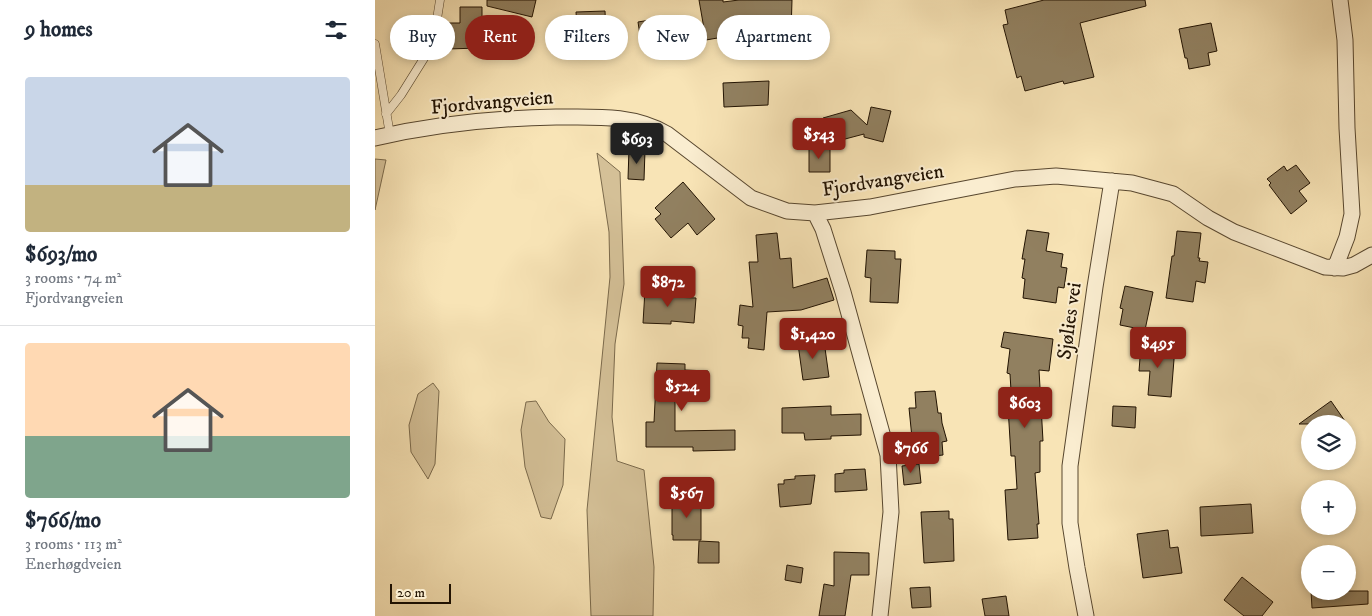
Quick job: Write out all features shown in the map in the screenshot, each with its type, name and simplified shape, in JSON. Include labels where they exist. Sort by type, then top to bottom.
[{"type":"street","points":[[1335,268],[1347,236],[1352,214],[1347,128],[1345,40],[1340,0]]},
{"type":"street","name":"Fjordvangveien","points":[[375,138],[447,124],[487,120],[603,117],[630,120],[667,134],[751,198],[787,211],[815,212],[870,207],[1015,179],[1056,176],[1132,183],[1173,194],[1208,218],[1234,232],[1325,267],[1343,268],[1372,255]]},
{"type":"street","name":"Sjølies vei","points":[[1086,616],[1070,523],[1071,466],[1095,287],[1112,181]]},
{"type":"street","points":[[815,212],[823,229],[843,292],[888,455],[891,512],[880,616]]},
{"type":"lane","points":[[386,114],[401,95],[434,38],[440,0]]},
{"type":"lane","points":[[375,44],[390,135]]},
{"type":"shaded area","points":[[597,153],[620,172],[624,284],[615,344],[612,417],[617,461],[644,470],[654,567],[653,616],[591,616],[587,510],[610,277],[609,232]]},
{"type":"shaded area","points":[[375,159],[386,160],[375,210]]},
{"type":"shaded area","points":[[433,383],[439,391],[435,464],[428,479],[411,452],[409,425],[418,394]]},
{"type":"shaded area","points":[[536,401],[549,422],[565,439],[563,485],[551,519],[541,517],[525,467],[521,430],[526,402]]},
{"type":"building","points":[[487,0],[536,0],[532,15],[524,15],[487,6]]},
{"type":"building","points":[[699,0],[723,0],[723,2],[739,0],[792,0],[792,15],[717,15],[717,38],[707,40],[707,15],[702,15]]},
{"type":"building","points":[[1044,0],[1145,0],[1146,6],[1080,23],[1094,77],[1064,84],[1063,81],[1025,91],[1021,76],[1017,78],[1003,25],[1008,24],[1005,10]]},
{"type":"building","points":[[460,7],[482,7],[482,15],[465,15],[465,48],[455,49],[455,23],[460,23]]},
{"type":"building","points":[[605,11],[605,15],[576,15],[576,12]]},
{"type":"building","points":[[1211,23],[1217,51],[1208,53],[1210,65],[1189,69],[1179,29]]},
{"type":"building","points":[[769,81],[768,105],[724,107],[723,83]]},
{"type":"building","points":[[871,107],[891,111],[883,142],[864,137],[864,134],[830,143],[823,118],[851,110],[867,125]]},
{"type":"building","points":[[809,148],[830,148],[830,172],[809,172]]},
{"type":"building","points":[[629,149],[645,150],[644,180],[628,179]]},
{"type":"building","points":[[1296,165],[1310,183],[1299,191],[1307,201],[1291,214],[1269,185],[1271,183],[1267,179],[1284,166],[1287,171]]},
{"type":"building","points":[[683,182],[715,219],[697,235],[688,223],[671,238],[655,219],[661,214],[655,208]]},
{"type":"building","points":[[1027,230],[1049,233],[1046,251],[1063,254],[1061,267],[1067,268],[1064,288],[1058,287],[1056,303],[1023,298],[1025,279],[1022,278],[1025,259],[1022,259]]},
{"type":"building","points":[[1177,231],[1201,233],[1198,258],[1200,258],[1199,261],[1208,262],[1205,283],[1196,281],[1193,302],[1166,298]]},
{"type":"building","points":[[777,233],[780,259],[791,258],[793,288],[827,278],[834,300],[801,310],[767,312],[764,350],[748,348],[749,338],[742,338],[743,326],[738,325],[740,305],[753,307],[749,262],[758,262],[756,235]]},
{"type":"building","points":[[867,250],[895,251],[895,259],[901,259],[898,303],[870,302],[871,278],[865,277]]},
{"type":"building","points":[[1125,286],[1153,292],[1145,330],[1120,325],[1123,309],[1120,308]]},
{"type":"building","points":[[645,290],[673,291],[672,297],[696,298],[694,323],[671,321],[671,324],[643,323]]},
{"type":"building","points":[[1004,332],[1053,339],[1049,371],[1039,370],[1043,441],[1040,441],[1040,472],[1035,473],[1039,524],[1037,524],[1038,538],[1008,540],[1005,490],[1017,489],[1015,456],[1011,456],[1008,407],[1012,407],[1010,374],[1007,373],[1010,349],[1001,347]]},
{"type":"building","points":[[824,341],[829,377],[803,380],[798,344]]},
{"type":"building","points":[[1141,345],[1175,347],[1171,397],[1148,395],[1150,371],[1139,371]]},
{"type":"building","points":[[657,363],[685,364],[685,370],[708,371],[706,396],[675,395],[675,431],[735,430],[735,450],[693,451],[693,447],[646,447],[646,422],[654,422]]},
{"type":"building","points":[[935,391],[938,413],[941,413],[947,441],[942,442],[943,455],[914,458],[909,408],[916,408],[915,392]]},
{"type":"building","points":[[1331,401],[1341,415],[1312,415]]},
{"type":"building","points":[[831,406],[831,415],[861,414],[861,435],[831,436],[831,439],[805,440],[804,433],[782,433],[782,408]]},
{"type":"building","points":[[1113,406],[1136,407],[1135,428],[1112,426]]},
{"type":"building","points":[[919,464],[921,483],[904,485],[902,466]]},
{"type":"building","points":[[865,469],[867,490],[835,492],[835,474],[844,473],[844,470]]},
{"type":"building","points":[[815,475],[811,504],[780,507],[778,484],[784,484],[784,480],[795,479],[795,476]]},
{"type":"building","points":[[672,498],[701,498],[701,540],[673,540]]},
{"type":"building","points":[[1251,504],[1253,533],[1201,536],[1200,507]]},
{"type":"building","points":[[949,511],[949,519],[953,519],[954,561],[924,563],[921,512]]},
{"type":"building","points":[[1168,530],[1170,548],[1178,547],[1182,573],[1143,578],[1137,534]]},
{"type":"building","points":[[699,541],[719,542],[719,563],[698,563]]},
{"type":"building","points":[[834,552],[869,553],[869,575],[851,575],[845,616],[819,616],[824,584],[834,586]]},
{"type":"building","points":[[787,565],[803,568],[801,583],[785,580]]},
{"type":"building","points":[[1242,577],[1273,602],[1262,616],[1244,616],[1224,600]]},
{"type":"building","points":[[930,587],[931,607],[912,608],[910,588]]},
{"type":"building","points":[[1356,591],[1368,591],[1368,604],[1312,608],[1312,600],[1356,600]]},
{"type":"building","points":[[1006,596],[1009,616],[985,616],[982,599]]}]
